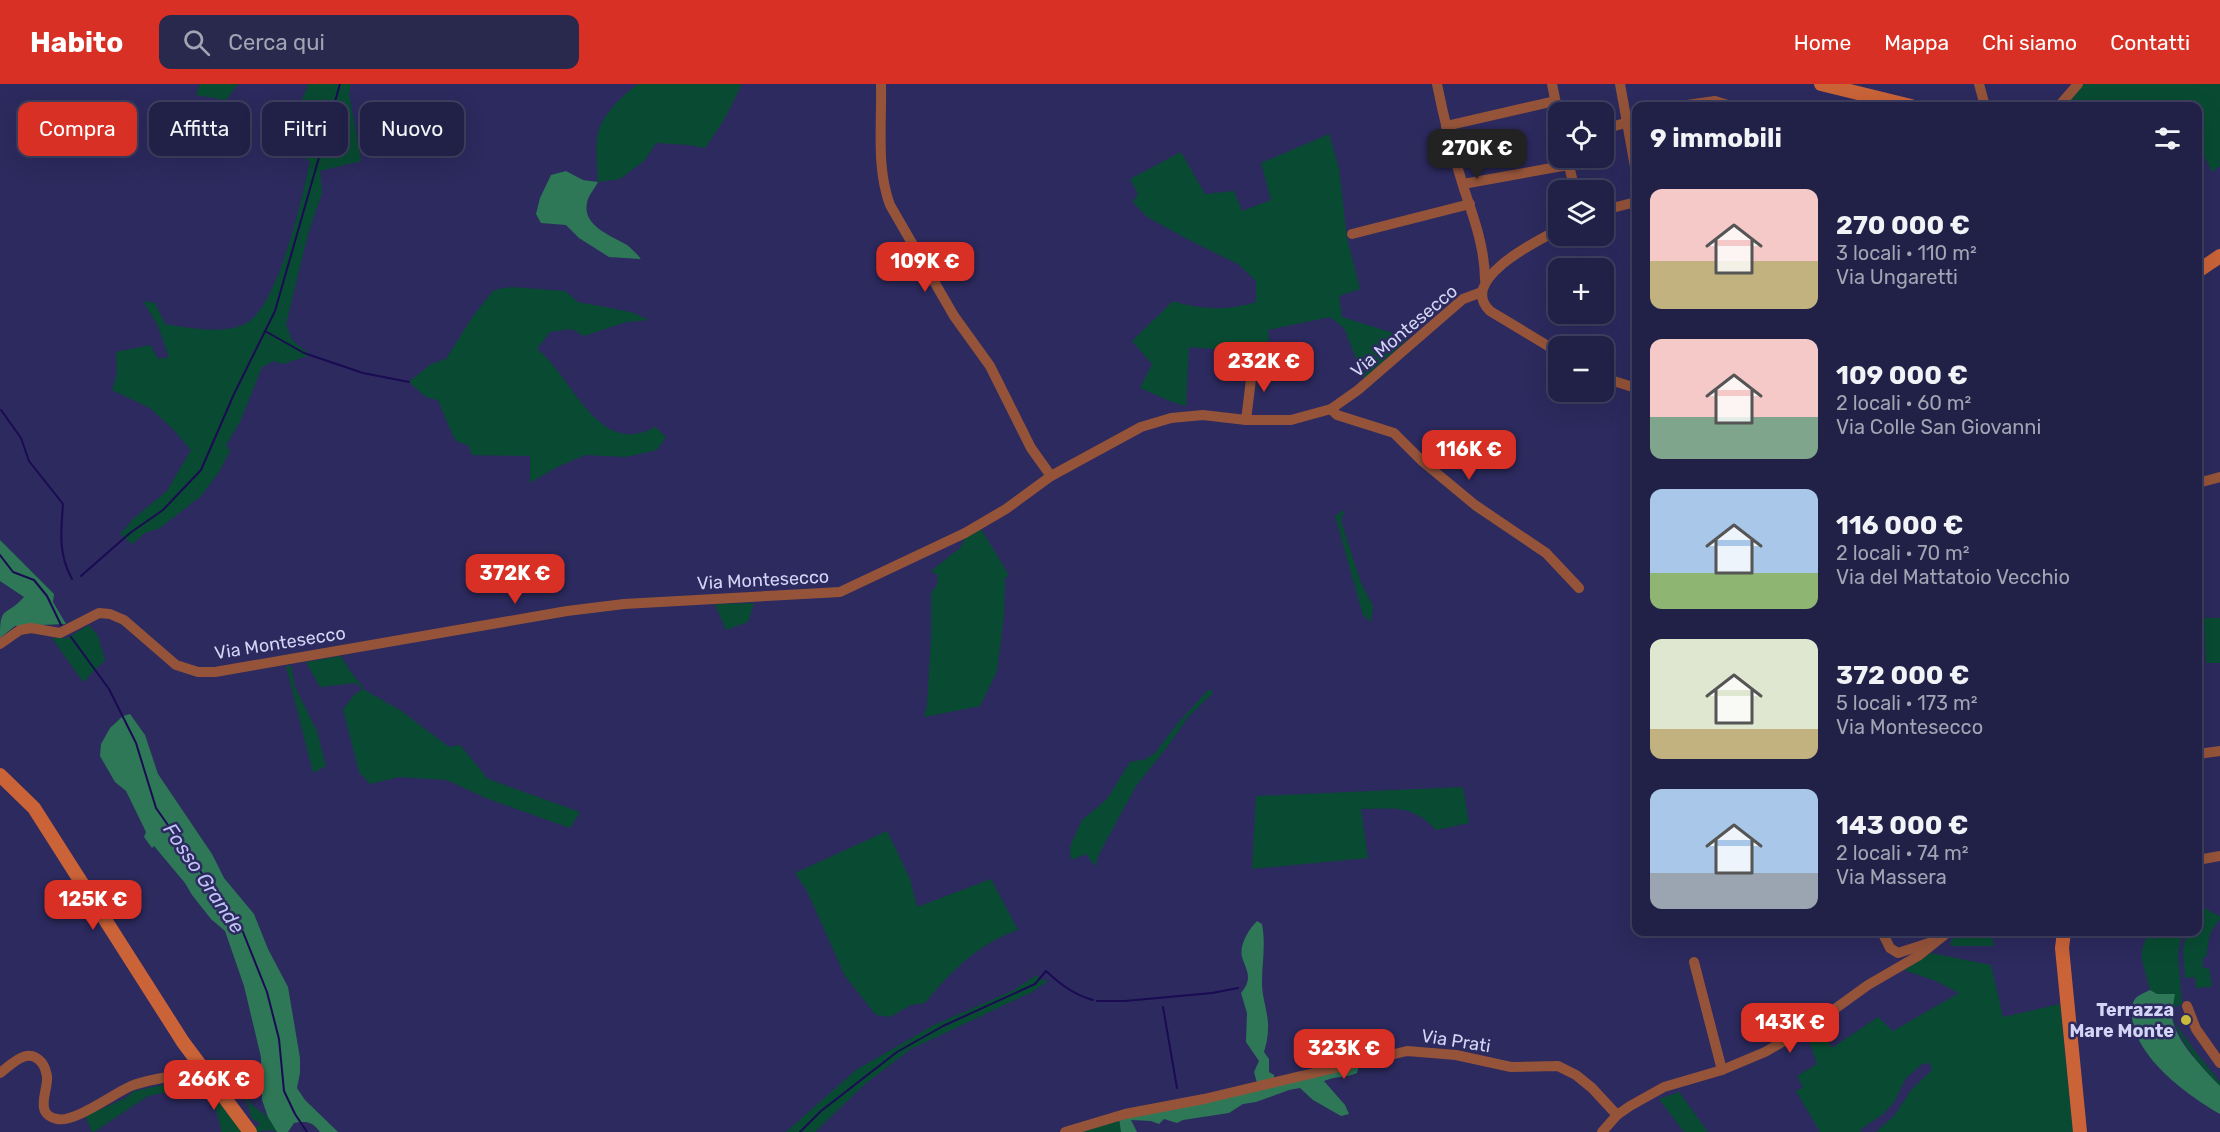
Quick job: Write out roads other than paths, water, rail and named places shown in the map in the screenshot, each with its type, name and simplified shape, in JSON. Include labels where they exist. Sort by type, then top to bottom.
[{"type":"street","points":[[881,84],[881,169],[890,206],[954,316],[990,366],[1031,448],[1051,476]]},
{"type":"street","points":[[1437,84],[1446,126],[1470,204],[1485,265],[1485,280]]},
{"type":"street","points":[[1446,126],[1555,101],[1552,84]]},
{"type":"street","points":[[1614,126],[1631,122],[1620,84]]},
{"type":"street","points":[[1821,84],[1878,102]]},
{"type":"street","points":[[1978,84],[1984,102]]},
{"type":"street","points":[[2062,102],[2078,84]]},
{"type":"street","points":[[1463,184],[1548,165]]},
{"type":"street","points":[[1614,208],[1632,203]]},
{"type":"street","points":[[1352,234],[1470,204]]},
{"type":"street","points":[[1485,280],[1522,249],[1548,235]]},
{"type":"street","points":[[2202,268],[2220,256]]},
{"type":"street","name":"Via Montesecco","points":[[0,644],[20,630],[31,628],[60,633],[99,613],[110,614],[124,620],[176,666],[198,672],[215,672],[567,610],[624,604],[840,592],[965,533],[1006,509],[1051,476],[1141,427],[1171,418],[1203,415],[1246,420],[1291,420],[1331,409],[1358,390],[1463,298],[1482,292],[1485,280]]},
{"type":"street","points":[[1482,292],[1484,303],[1490,311],[1548,346]]},
{"type":"street","points":[[1246,420],[1253,363]]},
{"type":"street","points":[[1614,381],[1632,387]]},
{"type":"street","points":[[1331,409],[1337,415],[1394,434],[1422,461],[1475,505],[1546,553],[1579,588]]},
{"type":"street","points":[[2202,482],[2220,477]]},
{"type":"street","points":[[2202,753],[2220,751]]},
{"type":"street","points":[[0,775],[34,808],[203,1071],[250,1132]]},
{"type":"street","points":[[2202,859],[2220,857]]},
{"type":"street","points":[[1884,936],[1890,948],[1898,952],[1936,942]]},
{"type":"street","points":[[1602,1132],[1617,1115],[1664,1087],[1722,1070],[1765,1052],[1818,1021],[1868,985],[1918,956],[1943,936]]},
{"type":"street","points":[[2064,936],[2062,948],[2080,1132]]},
{"type":"street","points":[[1694,962],[1722,1070]]},
{"type":"street","points":[[2187,1006],[2196,1029],[2220,1063]]},
{"type":"street","name":"Via Prati","points":[[1065,1132],[1125,1114],[1204,1099],[1407,1051],[1456,1055],[1511,1067],[1558,1066],[1576,1075],[1592,1088],[1617,1115]]},
{"type":"street","points":[[0,1073],[19,1057],[28,1055],[38,1058],[45,1067],[47,1076],[44,1108],[49,1116],[60,1120],[71,1117],[132,1086],[203,1071]]},
{"type":"waterway","points":[[81,576],[130,533],[163,510],[201,470],[234,394],[275,311],[340,84]]},
{"type":"waterway","points":[[265,331],[304,353],[363,373],[409,382]]},
{"type":"waterway","points":[[1,410],[21,438],[29,461],[63,504],[62,552],[72,579]]},
{"type":"waterway","name":"Fosso Grande","points":[[0,555],[13,572],[34,580],[47,596],[61,625]]},
{"type":"waterway","name":"Fosso Grande","points":[[71,637],[109,689],[136,743],[156,808],[243,932],[267,992],[279,1039],[284,1091],[307,1132]]},
{"type":"waterway","points":[[800,1132],[821,1111],[897,1052],[943,1026],[1035,984],[1046,971],[1068,989],[1093,1000]]},
{"type":"waterway","points":[[1097,1001],[1125,1001],[1212,993],[1238,988]]},
{"type":"waterway","points":[[1163,1007],[1177,1088]]},
{"type":"place","name":"Terrazza Mare Monte","points":[[2186,1020]]}]
